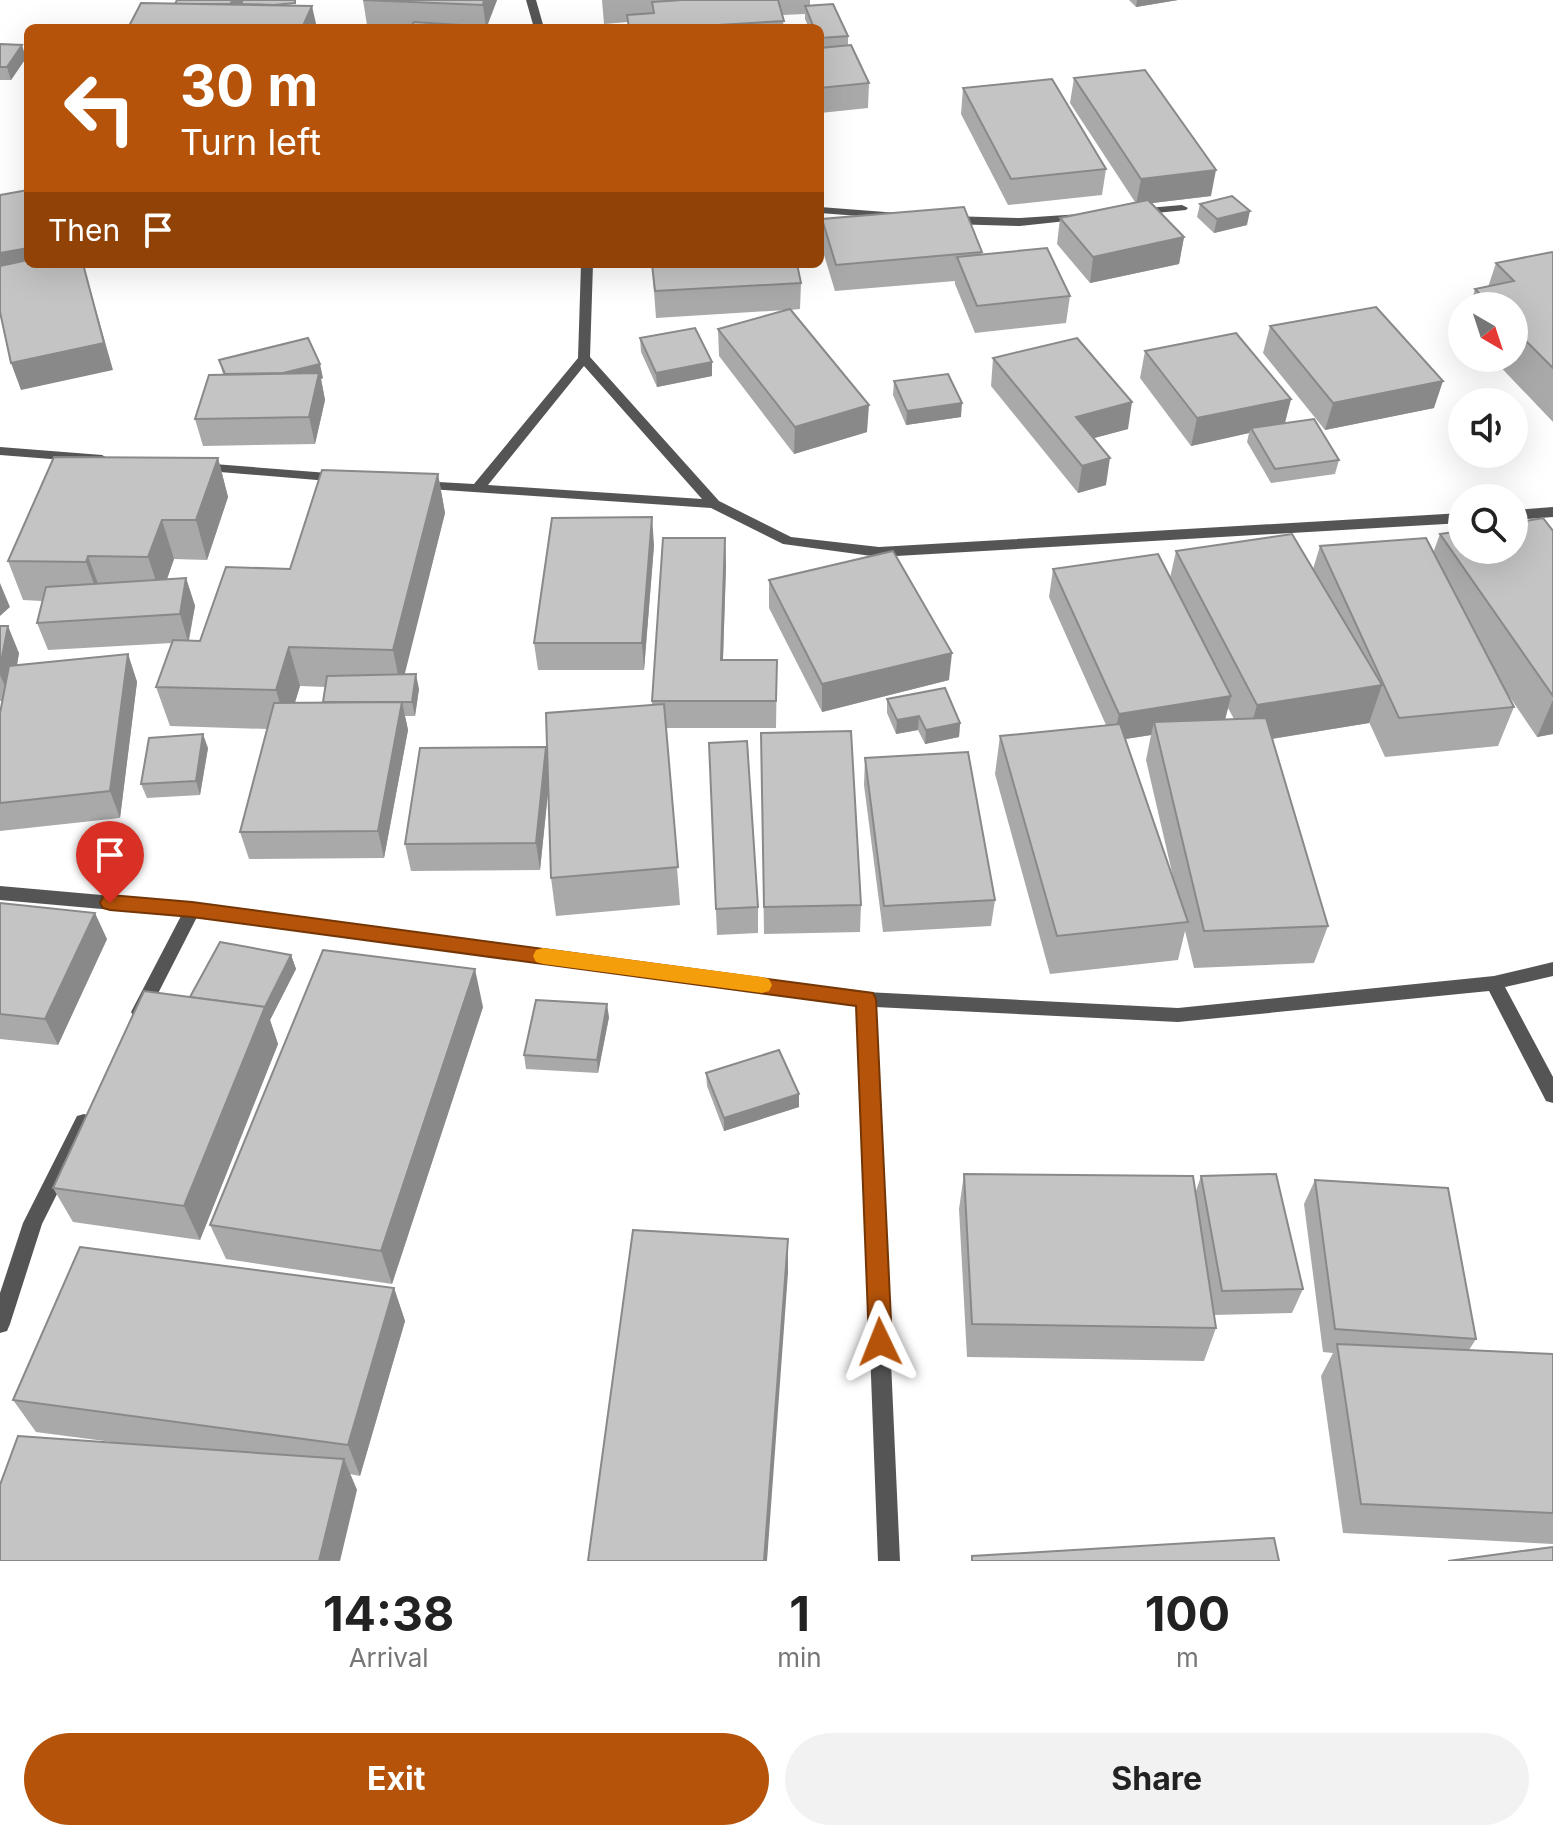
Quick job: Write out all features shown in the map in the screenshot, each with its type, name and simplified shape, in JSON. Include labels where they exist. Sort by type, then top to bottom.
[{"type":"street","points":[[531,0],[538,24]]},
{"type":"street","points":[[1123,213],[1182,208]]},
{"type":"street","points":[[824,210],[911,217]]},
{"type":"street","points":[[941,219],[1020,222],[1094,216]]},
{"type":"street","points":[[477,489],[584,358],[587,268]]},
{"type":"street","points":[[584,358],[714,504],[788,541],[879,552],[1448,519]]},
{"type":"street","points":[[0,451],[111,460]]},
{"type":"street","points":[[191,466],[350,479]]},
{"type":"street","points":[[398,483],[714,504]]},
{"type":"street","points":[[1528,514],[1553,512]]},
{"type":"street","points":[[0,893],[192,910],[866,999],[1178,1015],[1494,983],[1553,969]]},
{"type":"street","points":[[134,1024],[192,910]]},
{"type":"street","points":[[1494,983],[1553,1095]]},
{"type":"street","points":[[866,999],[889,1561]]},
{"type":"street","points":[[0,1324],[33,1223],[91,1109]]},
{"type":"building","points":[[177,0],[233,0],[230,4],[175,4]]},
{"type":"building","points":[[242,0],[295,0],[295,3],[242,4]]},
{"type":"building","points":[[363,0],[484,0],[483,5]]},
{"type":"building","points":[[778,0],[784,21],[628,24],[627,15],[654,13],[652,2]]},
{"type":"building","points":[[141,3],[312,6],[304,24],[130,24]]},
{"type":"building","points":[[833,4],[848,36],[824,38],[824,24],[812,24],[805,6]]},
{"type":"building","points":[[0,44],[22,45],[7,67],[0,67]]},
{"type":"building","points":[[851,45],[869,83],[824,88],[824,48]]},
{"type":"building","points":[[1145,70],[1216,170],[1141,179],[1074,78]]},
{"type":"building","points":[[1052,79],[1106,169],[1011,179],[963,88]]},
{"type":"building","points":[[24,191],[24,249],[0,253],[0,195]]},
{"type":"building","points":[[1232,196],[1250,211],[1217,219],[1200,204]]},
{"type":"building","points":[[1148,200],[1184,237],[1093,257],[1060,218]]},
{"type":"building","points":[[964,207],[982,252],[836,265],[824,219]]},
{"type":"building","points":[[1047,248],[1070,296],[977,306],[957,257]]},
{"type":"building","points":[[1553,253],[1553,368],[1528,343],[1528,292],[1478,292],[1475,289],[1514,281],[1496,263]]},
{"type":"building","points":[[24,261],[24,268],[84,268],[104,343],[11,363],[0,312],[0,266]]},
{"type":"building","points":[[652,268],[798,268],[801,283],[655,291]]},
{"type":"building","points":[[1376,307],[1443,381],[1333,403],[1270,326]]},
{"type":"building","points":[[790,309],[869,405],[795,427],[718,329]]},
{"type":"building","points":[[695,328],[712,362],[656,373],[640,338]]},
{"type":"building","points":[[1236,333],[1291,399],[1197,418],[1145,351]]},
{"type":"building","points":[[308,338],[320,364],[283,373],[225,374],[219,360]]},
{"type":"building","points":[[1077,338],[1132,402],[1076,417],[1110,458],[1082,466],[993,358]]},
{"type":"building","points":[[319,373],[309,417],[195,419],[209,375]]},
{"type":"building","points":[[948,374],[962,403],[907,411],[894,381]]},
{"type":"building","points":[[1314,419],[1339,460],[1275,469],[1251,428]]},
{"type":"building","points":[[54,457],[218,458],[196,520],[162,520],[148,557],[88,556],[86,562],[8,561]]},
{"type":"building","points":[[322,470],[438,474],[393,650],[289,647],[276,690],[156,687],[173,640],[200,641],[226,567],[290,569]]},
{"type":"building","points":[[652,517],[642,643],[534,643],[552,518]]},
{"type":"building","points":[[1543,518],[1553,531],[1553,696],[1461,564],[1528,564],[1528,521]]},
{"type":"building","points":[[1448,533],[1448,545],[1440,534]]},
{"type":"building","points":[[1292,534],[1382,685],[1257,705],[1176,551]]},
{"type":"building","points":[[663,538],[725,538],[721,660],[777,660],[776,701],[652,701]]},
{"type":"building","points":[[1426,538],[1514,707],[1399,718],[1320,546]]},
{"type":"building","points":[[893,551],[952,653],[822,684],[769,580]]},
{"type":"building","points":[[1158,554],[1231,696],[1119,714],[1053,569]]},
{"type":"building","points":[[186,578],[180,614],[37,623],[46,587]]},
{"type":"building","points":[[0,626],[8,626],[0,667]]},
{"type":"building","points":[[128,654],[110,791],[0,803],[0,713],[9,666]]},
{"type":"building","points":[[416,674],[412,702],[323,702],[327,676]]},
{"type":"building","points":[[945,688],[960,723],[926,730],[919,716],[897,720],[887,699]]},
{"type":"building","points":[[402,702],[378,831],[240,832],[274,703]]},
{"type":"building","points":[[664,704],[678,867],[551,878],[546,713]]},
{"type":"building","points":[[1266,718],[1328,926],[1204,931],[1154,722]]},
{"type":"building","points":[[1120,724],[1188,922],[1057,936],[1000,736]]},
{"type":"building","points":[[851,731],[861,905],[764,907],[761,733]]},
{"type":"building","points":[[203,734],[196,781],[141,784],[149,738]]},
{"type":"building","points":[[747,741],[758,907],[716,909],[709,743]]},
{"type":"building","points":[[546,747],[536,843],[405,844],[420,748]]},
{"type":"building","points":[[968,752],[995,900],[884,906],[865,758]]},
{"type":"building","points":[[0,903],[95,913],[45,1019],[0,1014]]},
{"type":"building","points":[[220,942],[291,955],[265,1007],[190,997]]},
{"type":"building","points":[[323,950],[475,969],[381,1251],[210,1225]]},
{"type":"building","points":[[144,991],[265,1007],[184,1206],[53,1188]]},
{"type":"building","points":[[536,1000],[607,1004],[597,1060],[524,1055]]},
{"type":"building","points":[[779,1050],[799,1094],[724,1118],[706,1073]]},
{"type":"building","points":[[964,1174],[1193,1176],[1216,1328],[972,1324]]},
{"type":"building","points":[[1276,1174],[1303,1289],[1222,1291],[1201,1176]]},
{"type":"building","points":[[1315,1180],[1448,1188],[1476,1339],[1335,1329]]},
{"type":"building","points":[[633,1230],[788,1239],[764,1561],[588,1561]]},
{"type":"building","points":[[80,1247],[394,1288],[348,1445],[13,1400]]},
{"type":"building","points":[[1337,1344],[1553,1354],[1553,1513],[1361,1504]]},
{"type":"building","points":[[18,1436],[344,1459],[319,1561],[0,1561],[0,1485]]},
{"type":"building","points":[[1274,1538],[1279,1561],[972,1561],[972,1556]]},
{"type":"building","points":[[1553,1547],[1553,1561],[1448,1561]]},
{"type":"slow traffic","points":[[543,956],[762,985]]},
{"type":"route","points":[[110,903],[192,910],[866,999],[880,1342]]}]
